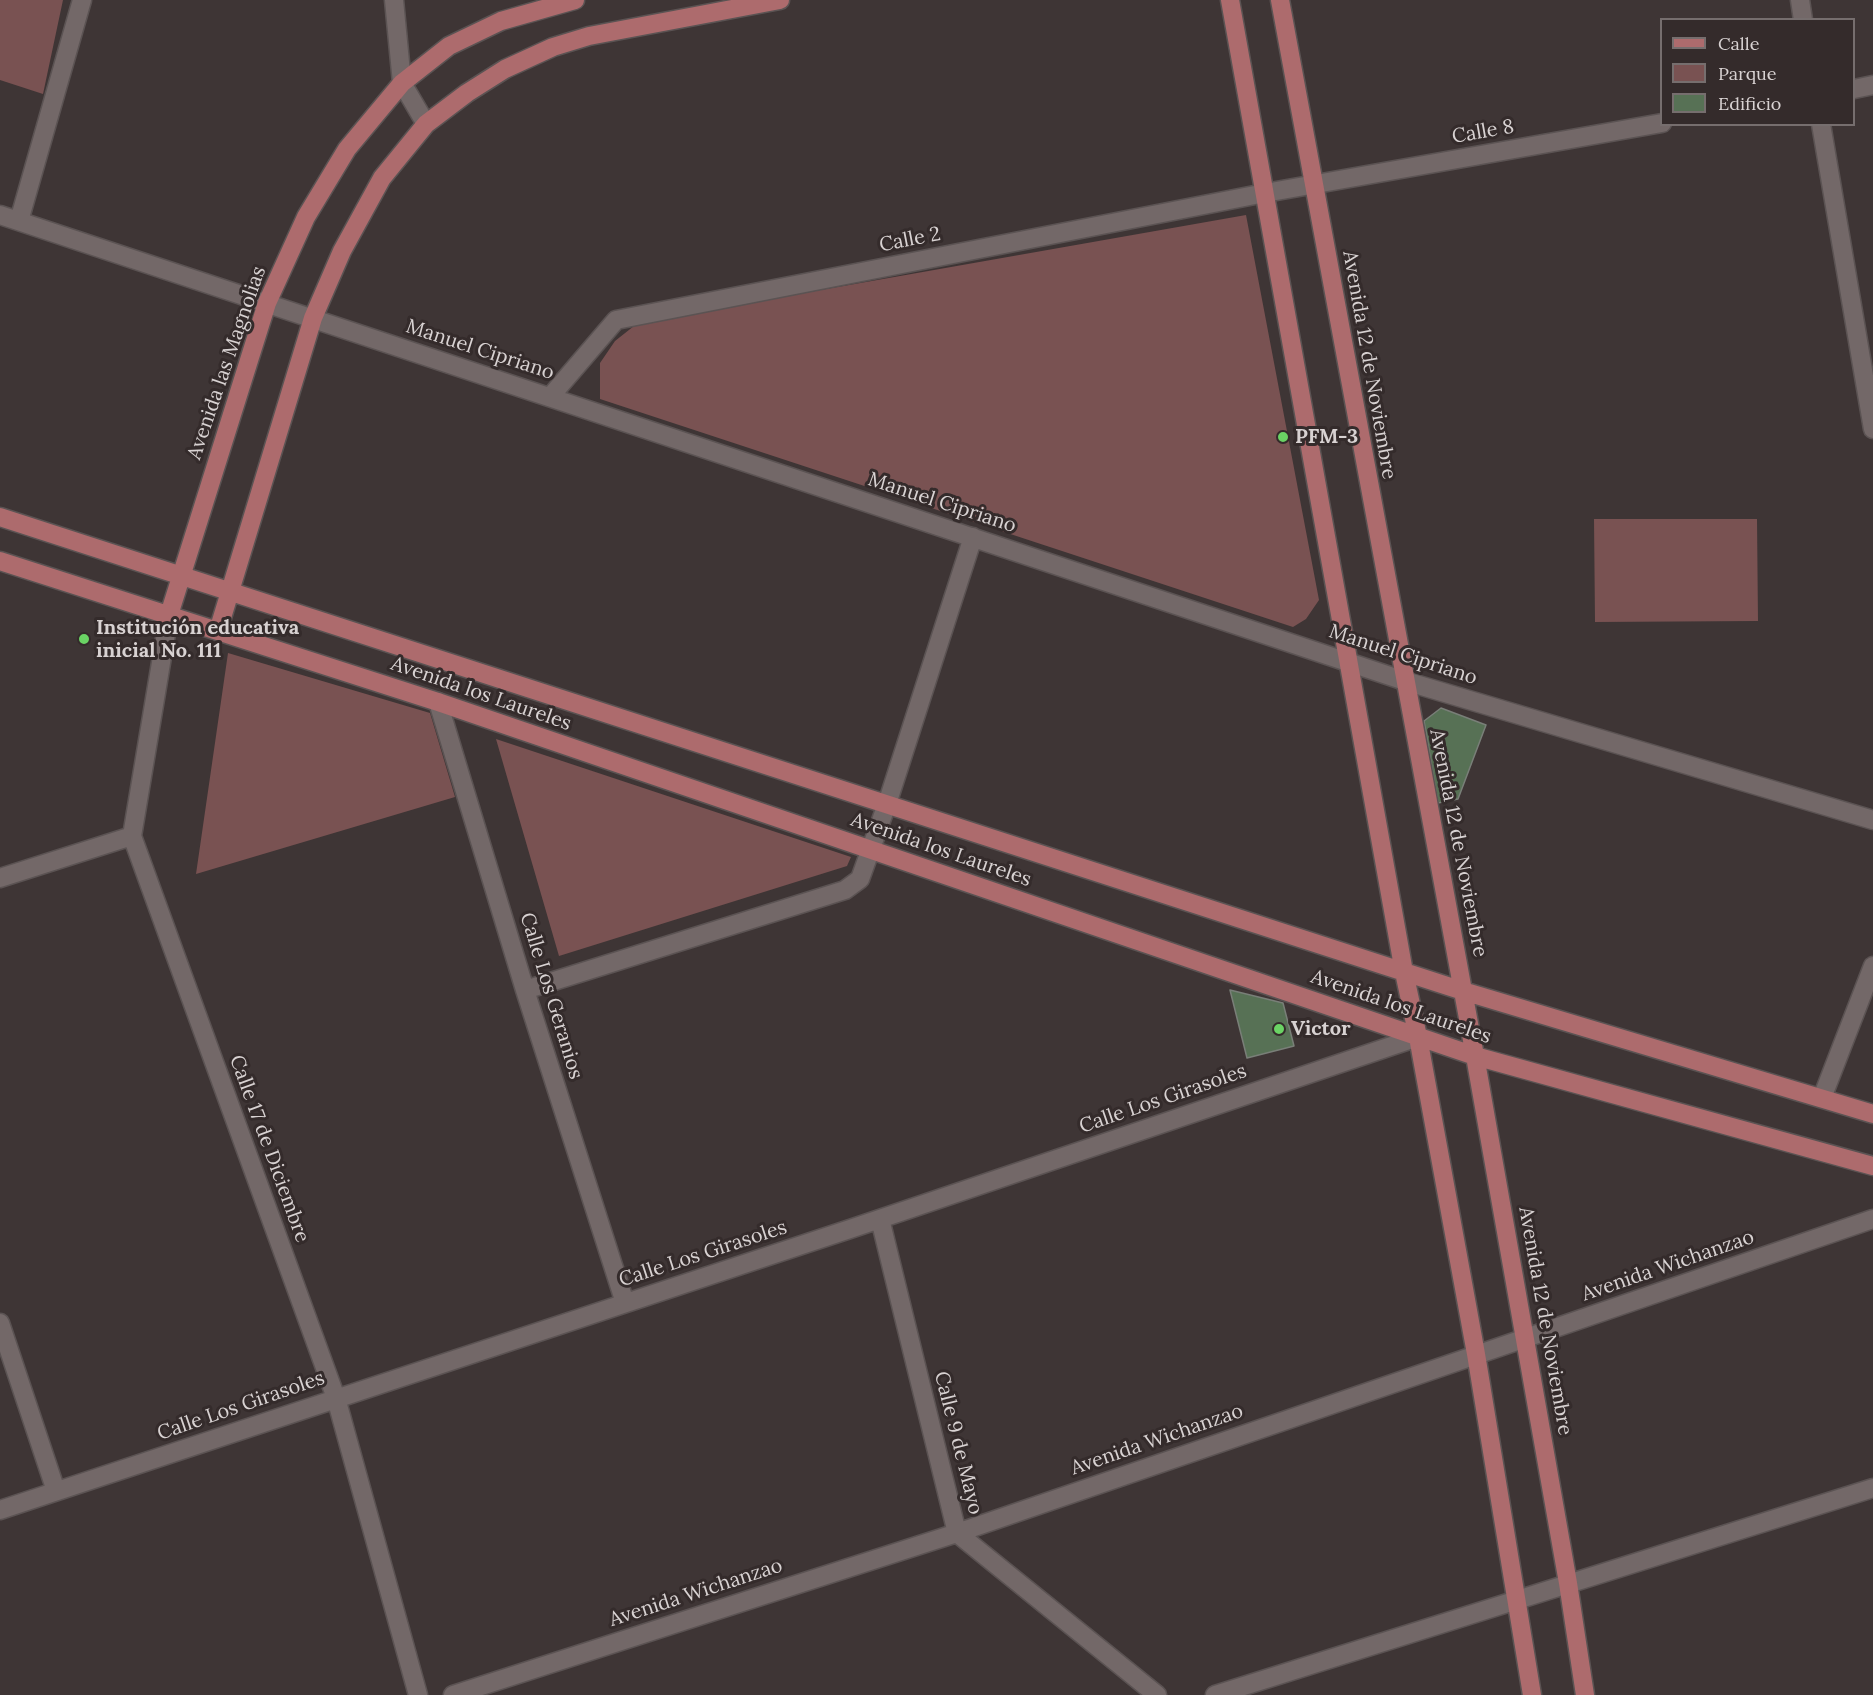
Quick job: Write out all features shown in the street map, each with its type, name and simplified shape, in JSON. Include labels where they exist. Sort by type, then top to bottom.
[{"type":"main road","name":"Avenida las Magnolias","points":[[169,615],[267,303],[306,217],[347,149],[402,83],[449,46],[521,15],[575,0]]},
{"type":"main road","points":[[218,631],[313,318],[342,251],[382,178],[426,124],[466,93],[505,69],[553,47],[589,36],[780,0]]},
{"type":"main road","points":[[1230,0],[1404,972],[1419,1037],[1476,1354],[1532,1695]]},
{"type":"main road","name":"Avenida 12 de Noviembre","points":[[1280,0],[1526,1338],[1585,1695]]},
{"type":"main road","name":"Avenida los Laureles","points":[[0,517],[1463,991],[1873,1114]]},
{"type":"main road","name":"Avenida los Laureles","points":[[0,561],[438,702],[1475,1056],[1873,1166]]},
{"type":"street","points":[[19,221],[82,0]]},
{"type":"street","points":[[393,0],[402,83],[426,124]]},
{"type":"street","points":[[1800,0],[1803,18]]},
{"type":"street","points":[[1855,88],[1873,85]]},
{"type":"street","name":"Calle 8","points":[[1313,185],[1660,123]]},
{"type":"street","points":[[1821,126],[1867,356],[1873,429]]},
{"type":"street","name":"Calle 2","points":[[550,397],[616,320],[1313,185]]},
{"type":"street","name":"Manuel Cipriano","points":[[0,215],[1405,681],[1873,820]]},
{"type":"street","points":[[525,990],[845,890],[860,879],[887,804],[973,537]]},
{"type":"street","name":"Calle 17 de Diciembre","points":[[169,615],[132,836],[336,1398],[418,1695]]},
{"type":"street","name":"Calle Los Geranios","points":[[438,702],[525,990],[625,1303]]},
{"type":"street","points":[[0,878],[132,836]]},
{"type":"street","points":[[1822,1098],[1873,966]]},
{"type":"street","name":"Calle Los Girasoles","points":[[0,1510],[880,1219],[1419,1037]]},
{"type":"street","name":"Calle 9 de Mayo","points":[[880,1219],[957,1533],[1157,1695]]},
{"type":"street","name":"Avenida Wichanzao","points":[[453,1695],[957,1533],[1873,1219]]},
{"type":"street","points":[[0,1323],[56,1491]]},
{"type":"street","points":[[1215,1695],[1873,1489]]},
{"type":"green space","points":[[0,0],[63,0],[43,94],[0,80]]},
{"type":"green space","points":[[1246,215],[1319,600],[1306,619],[1293,627],[600,399],[600,363],[615,341],[639,322]]},
{"type":"green space","points":[[1594,519],[1757,519],[1758,621],[1595,622]]},
{"type":"green space","points":[[228,653],[430,713],[455,797],[196,874]]},
{"type":"green space","points":[[496,739],[851,857],[847,866],[559,956]]},
{"type":"building","points":[[1441,708],[1486,725],[1458,799],[1438,803],[1424,721]]},
{"type":"building","points":[[1230,990],[1283,1003],[1294,1046],[1247,1058]]},
{"type":"place","name":"PFM-3","points":[[1283,437]]},
{"type":"place","name":"Institución educativa inicial No. 111","points":[[84,639]]},
{"type":"place","name":"Victor","points":[[1279,1029]]}]
